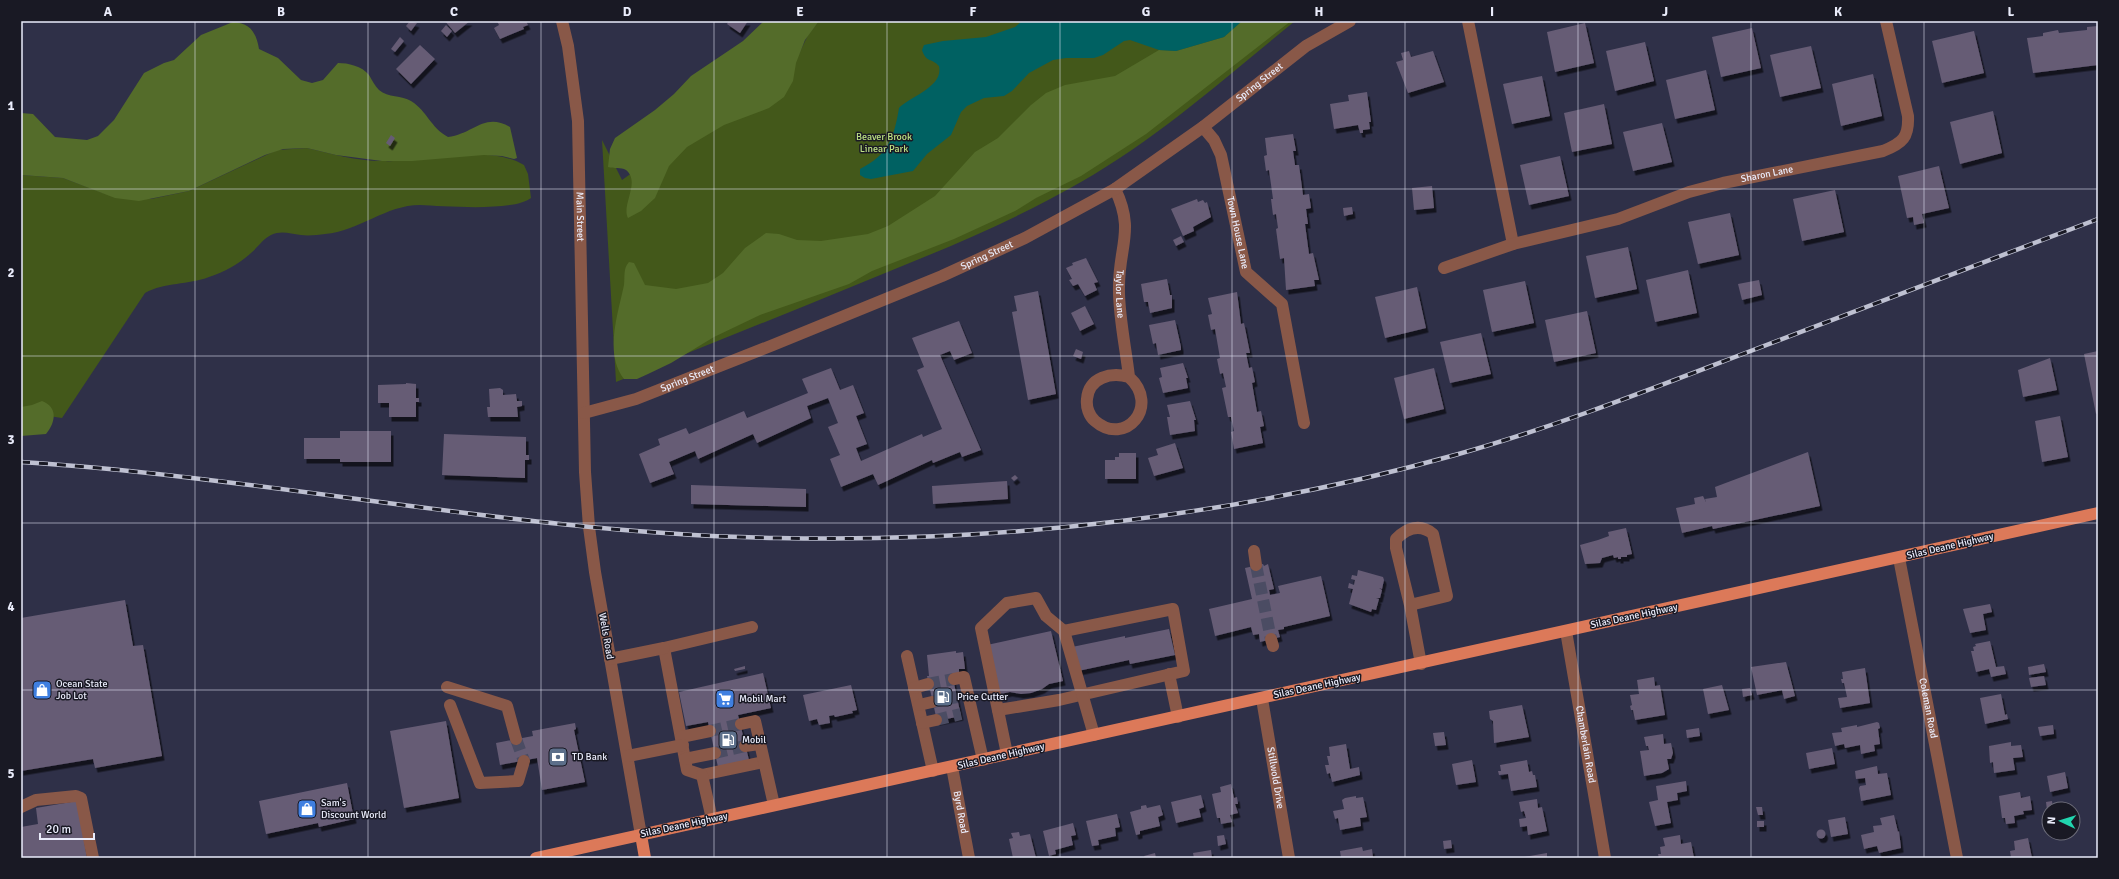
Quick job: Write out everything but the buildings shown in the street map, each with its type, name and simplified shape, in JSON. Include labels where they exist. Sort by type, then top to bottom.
[{"type":"main road","name":"Silas Deane Highway","points":[[536,858],[1566,632],[2098,513]]},
{"type":"main road","name":"Wells Road","points":[[641,834],[645,858]]},
{"type":"street","name":"Main Street","points":[[562,21],[570,61],[578,121],[584,413]]},
{"type":"street","name":"Spring Street","points":[[584,413],[636,399],[942,276],[1025,238],[1115,190],[1203,127],[1306,46],[1350,21]]},
{"type":"street","points":[[1468,21],[1513,244]]},
{"type":"street","name":"Sharon Lane","points":[[1444,268],[1513,244],[1618,220],[1689,192],[1723,183],[1883,151],[1894,146],[1905,138],[1909,128],[1908,116],[1886,21]]},
{"type":"street","name":"Town House Lane","points":[[1203,127],[1214,140],[1222,161],[1246,272],[1282,304],[1304,422]]},
{"type":"street","name":"Taylor Lane","points":[[1115,190],[1122,205],[1125,221],[1126,241],[1119,285],[1129,378]]},
{"type":"street","points":[[1118,374],[1129,378],[1137,385],[1142,394],[1142,405],[1139,416],[1132,424],[1122,429],[1111,430],[1101,426],[1093,419],[1088,409],[1087,398],[1090,388],[1098,380],[1107,375],[1118,374]]},
{"type":"street","name":"Wells Road","points":[[584,413],[589,527],[610,659],[641,834]]},
{"type":"street","points":[[1410,606],[1447,596],[1433,534],[1426,528],[1413,528],[1404,531],[1396,539],[1396,548],[1410,606],[1421,664]]},
{"type":"street","points":[[1254,551],[1256,565]]},
{"type":"street","name":"Coleman Road","points":[[1899,558],[1957,858]]},
{"type":"street","points":[[1007,754],[981,628],[1007,603],[1036,598],[1046,616],[1064,631],[1094,735]]},
{"type":"street","points":[[998,710],[1059,700],[1083,693],[1184,671],[1173,609],[1064,631]]},
{"type":"street","points":[[610,659],[752,627]]},
{"type":"street","name":"Chamberlain Road","points":[[1566,632],[1605,858]]},
{"type":"street","points":[[664,648],[687,770],[702,775],[763,762]]},
{"type":"street","points":[[907,656],[933,771]]},
{"type":"street","points":[[1168,674],[1178,717]]},
{"type":"street","points":[[954,679],[964,677],[963,696],[967,713],[983,760]]},
{"type":"street","points":[[914,688],[928,684]]},
{"type":"street","points":[[446,687],[507,706],[516,739]]},
{"type":"street","name":"Stillwold Drive","points":[[1262,699],[1289,858]]},
{"type":"street","points":[[918,705],[932,702]]},
{"type":"street","points":[[450,705],[480,783],[518,781],[524,761]]},
{"type":"street","points":[[922,723],[936,720]]},
{"type":"street","points":[[741,724],[755,721],[763,762],[774,805]]},
{"type":"street","points":[[628,756],[682,741],[710,731]]},
{"type":"street","points":[[745,746],[759,744]]},
{"type":"street","points":[[685,759],[715,753]]},
{"type":"street","name":"Byrd Road","points":[[952,767],[969,858]]},
{"type":"street","points":[[702,775],[712,819]]},
{"type":"street","points":[[21,807],[36,800],[76,796],[81,798],[93,858]]},
{"type":"green space","name":"Beaver Brook Linear Park","points":[[819,21],[1295,21],[1191,106],[1138,146],[1053,198],[996,226],[939,251],[616,382],[602,140],[622,180],[799,54],[808,35]]},
{"type":"green space","points":[[307,148],[344,157],[372,161],[399,161],[455,156],[492,155],[509,159],[524,165],[528,174],[531,198],[522,202],[494,207],[408,206],[384,213],[337,232],[313,235],[282,233],[271,235],[242,261],[221,273],[201,280],[160,287],[145,293],[62,418],[21,412],[21,175],[63,178],[103,193],[151,199],[189,191],[277,150]]},
{"type":"shaded area","points":[[764,21],[819,21],[805,40],[796,63],[793,81],[784,97],[769,108],[724,125],[687,147],[669,166],[655,198],[641,211],[628,218],[627,207],[632,181],[630,175],[624,169],[608,167],[610,149],[615,138],[655,110],[674,94],[691,76],[743,41]]},
{"type":"shaded area","points":[[1022,21],[1242,21],[1224,37],[1176,51],[1159,50],[1130,40],[1124,41],[1103,55],[1094,58],[1066,58],[1053,60],[1029,73],[1012,91],[1004,96],[984,98],[967,106],[961,112],[951,135],[927,154],[913,171],[871,179],[860,175],[860,169],[870,164],[877,158],[888,144],[895,128],[899,108],[925,91],[936,80],[939,73],[939,66],[925,57],[922,50],[924,45],[943,41],[986,37],[1015,27]]},
{"type":"shaded area","points":[[1242,21],[1291,21],[1146,134],[1081,176],[1036,198],[1015,211],[954,239],[872,271],[849,284],[760,315],[714,337],[671,363],[637,379],[624,379],[618,369],[615,357],[614,333],[624,285],[625,270],[629,262],[634,263],[645,285],[676,289],[708,283],[723,273],[745,248],[766,233],[779,234],[797,240],[821,241],[868,234],[888,226],[935,196],[975,152],[998,138],[1031,105],[1046,93],[1065,85],[1115,76],[1159,50],[1176,51],[1224,37]]},
{"type":"shaded area","points":[[233,22],[248,26],[254,33],[259,49],[278,58],[301,80],[312,83],[323,80],[338,63],[350,64],[363,69],[379,90],[383,93],[407,99],[417,105],[437,129],[448,137],[457,135],[486,123],[501,123],[510,127],[517,158],[514,159],[502,156],[484,155],[412,161],[382,161],[336,155],[307,148],[283,149],[265,155],[189,191],[139,201],[115,198],[63,178],[21,175],[21,113],[33,114],[55,137],[87,140],[98,136],[114,120],[144,73],[164,63],[174,60],[201,35]]},
{"type":"shaded area","points":[[42,401],[51,407],[53,411],[54,415],[52,425],[46,434],[21,436],[21,407]]},
{"type":"tunnel","points":[[1256,565],[1271,639]]},
{"type":"tunnel","points":[[928,684],[954,679]]},
{"type":"tunnel","points":[[932,702],[957,697]]},
{"type":"tunnel","points":[[936,720],[961,714]]},
{"type":"tunnel","points":[[710,731],[741,724]]},
{"type":"tunnel","points":[[516,739],[524,761]]},
{"type":"tunnel","points":[[715,753],[745,746]]},
{"type":"railway","points":[[21,462],[210,480],[587,527],[682,534],[777,538],[948,536],[1033,530],[1119,521],[1204,509],[1289,494],[1373,476],[1492,444],[1566,420],[1639,393],[2098,219]]},
{"type":"place","name":"Ocean State Job Lot","points":[[42,690]]},
{"type":"place","name":"Price Cutter","points":[[943,697]]},
{"type":"place","name":"Mobil Mart","points":[[725,699]]},
{"type":"place","name":"Mobil","points":[[728,740]]},
{"type":"place","name":"TD Bank","points":[[558,757]]},
{"type":"place","name":"Sam's Discount World","points":[[307,809]]}]
